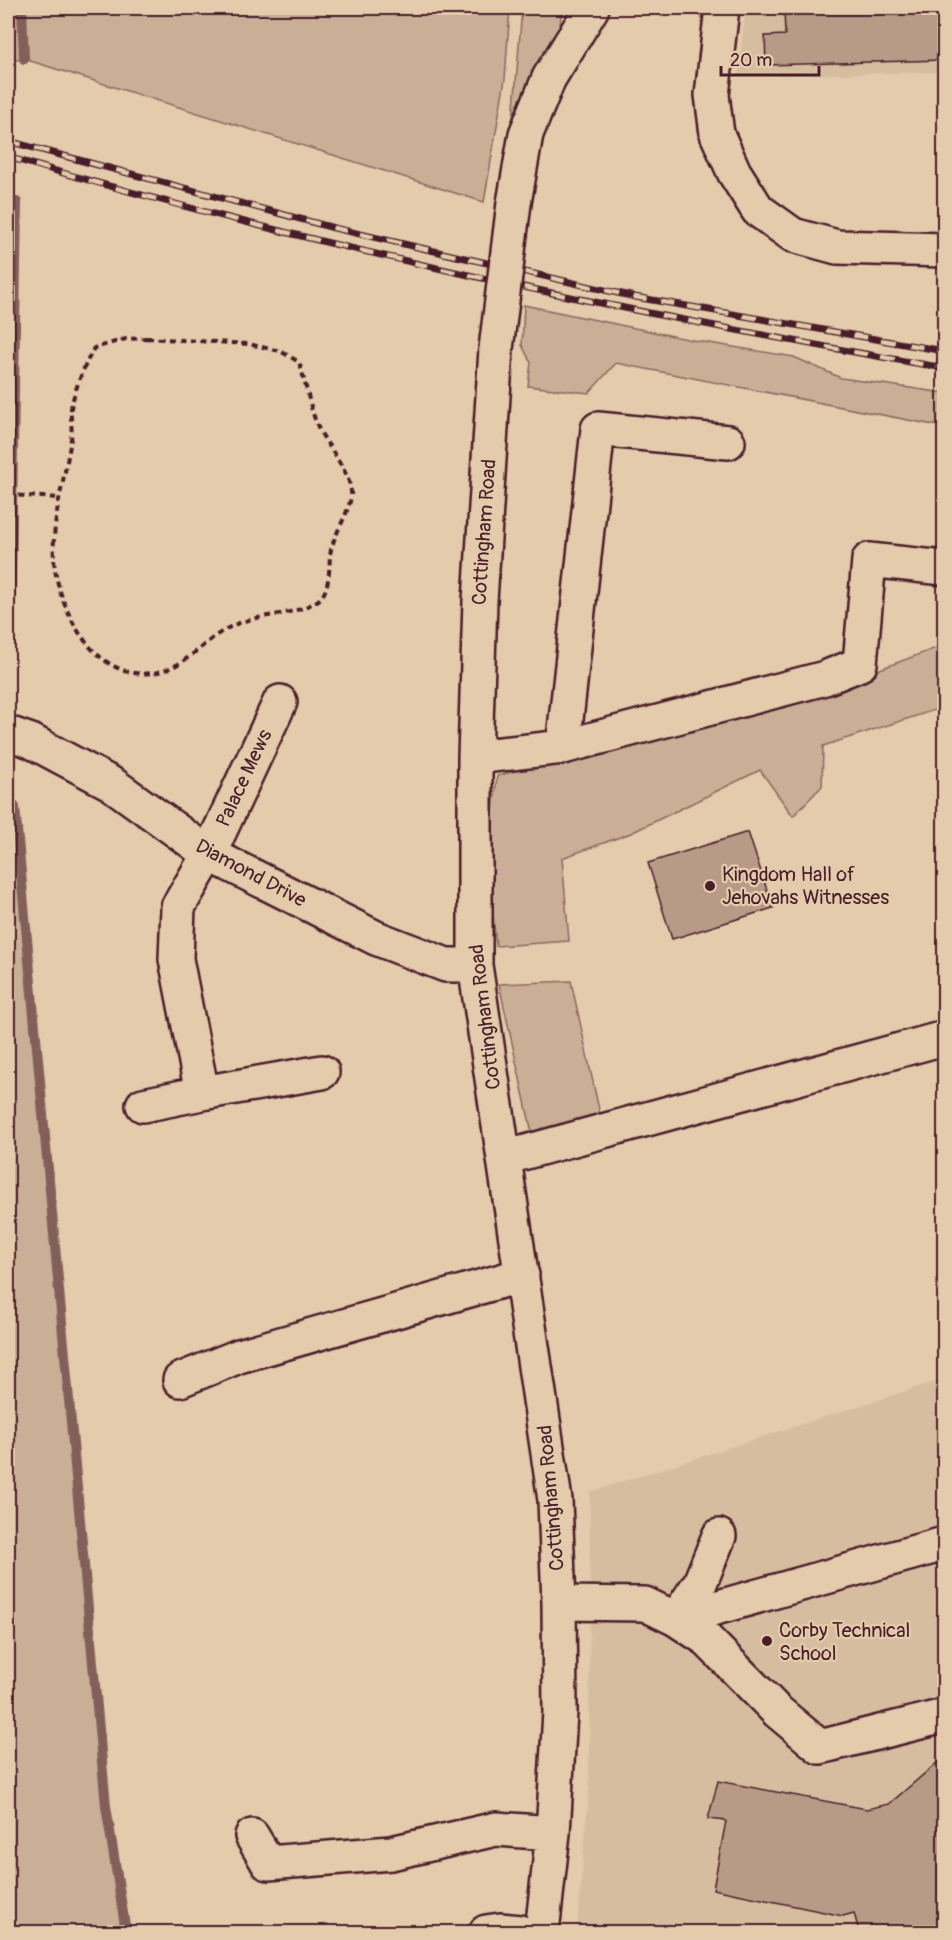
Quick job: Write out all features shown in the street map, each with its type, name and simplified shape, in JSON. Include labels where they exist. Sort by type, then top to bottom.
[{"type":"street","name":"Cottingham Road","points":[[542,1932],[553,1833],[560,1712],[555,1500],[476,965],[475,757],[480,601],[496,349],[514,203],[526,134],[549,78],[592,8]]},
{"type":"street","points":[[722,8],[712,95],[717,134],[734,172],[759,210],[793,235],[837,247],[945,250]]},
{"type":"street","points":[[563,747],[598,429],[728,442]]},
{"type":"street","points":[[475,757],[563,747],[825,678],[860,664],[869,560],[945,568]]},
{"type":"street","name":"Palace Mews","points":[[202,1093],[176,959],[178,907],[209,854],[280,702]]},
{"type":"street","name":"Diamond Drive","points":[[8,733],[31,741],[112,784],[209,854],[376,938],[446,964],[476,965]]},
{"type":"street","points":[[504,1158],[945,1038]]},
{"type":"street","points":[[143,1105],[322,1072]]},
{"type":"street","points":[[180,1380],[239,1356],[522,1275]]},
{"type":"street","points":[[676,1619],[700,1583],[719,1536]]},
{"type":"street","points":[[676,1619],[945,1544]]},
{"type":"street","points":[[559,1603],[645,1604],[676,1619],[705,1638],[746,1682],[820,1747],[945,1716]]},
{"type":"street","points":[[252,1836],[268,1863],[392,1853],[496,1829],[553,1833]]},
{"type":"street","points":[[486,1932],[520,1932]]},
{"type":"path","points":[[147,338],[248,344],[280,351],[298,362],[318,428],[344,471],[351,494],[336,533],[326,590],[318,601],[280,615],[230,626],[184,661],[157,672],[131,673],[106,663],[91,648],[75,627],[62,599],[55,567],[60,498],[72,435],[72,404],[94,348],[126,339],[147,338]]},
{"type":"path","points":[[8,495],[60,498]]},
{"type":"shaded area","points":[[8,8],[510,8],[505,79],[484,202],[24,59],[8,61]]},
{"type":"shaded area","points":[[522,8],[561,8],[561,17],[557,34],[531,78],[513,120]]},
{"type":"shaded area","points":[[746,8],[944,8],[944,72],[738,76]]},
{"type":"shaded area","points":[[524,305],[697,341],[794,357],[841,378],[944,393],[944,427],[616,363],[589,393],[528,386],[531,363],[522,345]]},
{"type":"shaded area","points":[[944,645],[944,707],[823,746],[822,786],[793,816],[760,770],[631,833],[562,858],[569,941],[496,946],[488,858],[497,776],[864,675]]},
{"type":"shaded area","points":[[8,804],[15,807],[106,1806],[126,1932],[8,1932]]},
{"type":"shaded area","points":[[571,981],[601,1119],[532,1133],[499,984]]},
{"type":"shaded area","name":"Corby Technical School","points":[[944,1379],[944,1932],[577,1932],[589,1790],[590,1492]]},
{"type":"building","points":[[784,8],[944,8],[944,60],[766,65],[765,36],[785,35]]},
{"type":"building","name":"Kingdom Hall of Jehovahs Witnesses","points":[[748,832],[773,908],[672,939],[648,863]]},
{"type":"building","points":[[944,1757],[944,1932],[859,1932],[854,1913],[843,1916],[713,1889],[726,1821],[708,1819],[718,1781],[867,1809],[889,1804]]},
{"type":"waterway","points":[[22,8],[24,59]]},
{"type":"waterway","points":[[8,640],[10,634],[17,202]]},
{"type":"waterway","points":[[8,799],[15,807],[106,1806],[126,1932]]},
{"type":"railway","points":[[8,141],[334,228],[635,297],[944,351]]},
{"type":"railway","points":[[8,157],[239,221],[473,276],[708,325],[944,368]]},
{"type":"place","name":"Kingdom Hall of Jehovahs Witnesses","points":[[710,886]]},
{"type":"place","name":"Corby Technical School","points":[[767,1641]]}]
